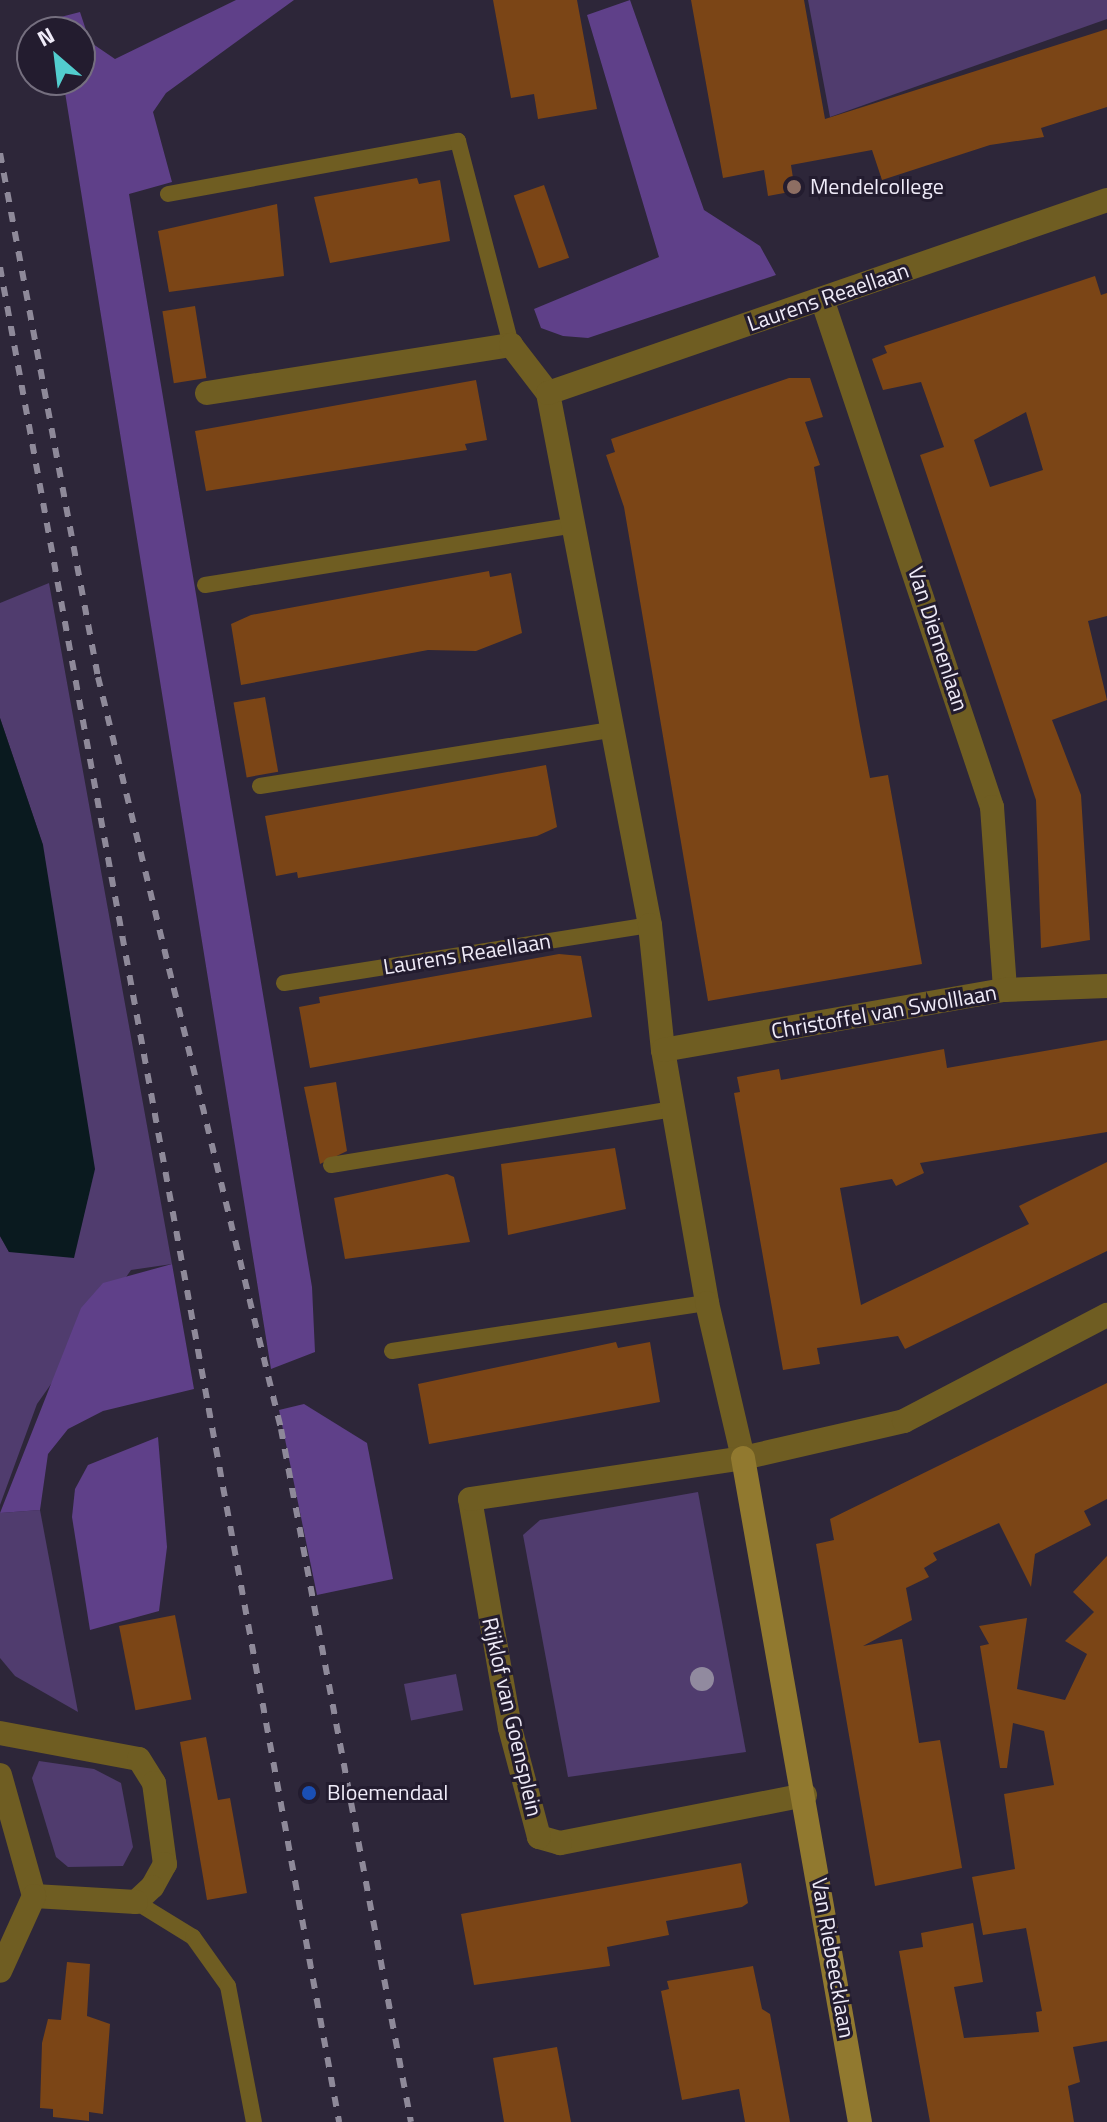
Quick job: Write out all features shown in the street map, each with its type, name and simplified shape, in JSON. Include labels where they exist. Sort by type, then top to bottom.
[{"type":"street","name":"Laurens Reaellaan","points":[[548,393],[1107,200]]},
{"type":"street","name":"Van Diemenlaan","points":[[822,299],[992,807],[1005,990]]},
{"type":"street","points":[[207,393],[511,345],[548,393],[576,525],[650,925],[663,1050],[707,1303],[743,1458],[805,1795]]},
{"type":"street","name":"Christoffel van Swolllaan","points":[[663,1050],[1005,990],[1107,986]]},
{"type":"street","points":[[743,1458],[904,1421],[1107,1315]]},
{"type":"street","name":"Rijklof van Goensplein","points":[[743,1458],[470,1499],[480,1570],[539,1837],[560,1843],[805,1795]]},
{"type":"street","points":[[0,1733],[98,1749],[149,1769],[165,1864],[136,1902],[34,1896]]},
{"type":"street","points":[[0,1775],[34,1896],[0,1971]]},
{"type":"street","name":"Van Riebeecklaan","points":[[805,1795],[860,2122]]},
{"type":"lane","points":[[168,194],[458,141],[511,345]]},
{"type":"lane","points":[[205,585],[576,525]]},
{"type":"lane","points":[[260,786],[615,729]]},
{"type":"lane","name":"Laurens Reaellaan","points":[[284,983],[650,925]]},
{"type":"lane","points":[[331,1165],[674,1109]]},
{"type":"lane","points":[[392,1351],[707,1303]]},
{"type":"lane","points":[[136,1902],[193,1937],[228,1986],[254,2122]]},
{"type":"shaded area","points":[[236,0],[294,0],[166,93],[153,112],[172,182],[129,194],[312,1287],[315,1352],[271,1369],[66,96],[96,96],[96,46],[115,59]]},
{"type":"shaded area","points":[[630,0],[704,210],[760,246],[776,275],[588,338],[563,336],[541,328],[534,309],[659,257],[587,15]]},
{"type":"shaded area","points":[[808,0],[1107,0],[1107,19],[830,117]]},
{"type":"shaded area","points":[[49,583],[172,1264],[131,1270],[37,1404],[0,1505],[0,1236],[9,1252],[43,845],[0,718],[0,603]]},
{"type":"shaded area","points":[[0,718],[43,845],[95,1169],[74,1258],[9,1252],[0,1236]]},
{"type":"shaded area","points":[[172,1264],[194,1389],[103,1411],[68,1429],[48,1454],[40,1510],[0,1513],[81,1308],[103,1283]]},
{"type":"shaded area","points":[[304,1404],[367,1443],[393,1579],[317,1595],[279,1410]]},
{"type":"shaded area","points":[[158,1437],[167,1547],[159,1611],[90,1630],[72,1517],[75,1489],[88,1465]]},
{"type":"shaded area","points":[[698,1492],[746,1752],[568,1777],[523,1535],[540,1520]]},
{"type":"shaded area","points":[[40,1510],[78,1712],[15,1676],[0,1658],[0,1513]]},
{"type":"shaded area","points":[[456,1674],[463,1710],[411,1720],[404,1684]]},
{"type":"shaded area","points":[[39,1761],[94,1769],[121,1783],[133,1847],[123,1866],[68,1867],[56,1857],[32,1778]]},
{"type":"building","points":[[493,0],[577,0],[597,109],[538,119],[534,94],[511,98]]},
{"type":"building","points":[[691,0],[804,0],[825,119],[1107,29],[1107,107],[1041,128],[1044,137],[990,145],[882,180],[872,150],[791,165],[795,191],[768,196],[764,170],[723,178]]},
{"type":"building","points":[[417,178],[419,184],[440,180],[450,241],[330,263],[314,197]]},
{"type":"building","points":[[544,185],[569,258],[539,268],[514,195]]},
{"type":"building","points":[[277,204],[284,276],[169,292],[158,231]]},
{"type":"building","points":[[1095,276],[1101,295],[1107,293],[1107,616],[1088,621],[1107,700],[1052,720],[1081,795],[1090,940],[1041,948],[1036,800],[920,455],[944,447],[921,382],[883,390],[872,359],[887,353],[884,346]],"holes":[[[1026,412],[1043,470],[990,487],[974,440]]]},
{"type":"building","points":[[195,306],[206,378],[174,383],[162,311]]},
{"type":"building","points":[[789,378],[810,378],[823,417],[805,422],[820,465],[814,467],[860,726],[870,778],[888,775],[922,964],[708,1001],[624,507],[606,455],[615,452],[611,439]]},
{"type":"building","points":[[476,380],[487,440],[465,444],[467,450],[206,491],[195,431]]},
{"type":"building","points":[[489,571],[490,577],[511,573],[522,633],[476,651],[428,650],[241,685],[231,624],[251,615]]},
{"type":"building","points":[[265,697],[278,772],[247,777],[233,703]]},
{"type":"building","points":[[546,765],[557,827],[537,836],[298,878],[297,872],[276,876],[265,816]]},
{"type":"building","points":[[559,954],[581,956],[592,1017],[310,1068],[299,1007],[320,1003],[319,997]]},
{"type":"building","points":[[1107,1040],[1107,1132],[920,1163],[924,1173],[896,1186],[892,1179],[840,1188],[861,1305],[1029,1224],[1019,1206],[1107,1162],[1107,1251],[905,1349],[898,1336],[817,1348],[820,1364],[783,1370],[734,1093],[740,1092],[737,1077],[779,1069],[781,1080],[944,1049],[947,1068]]},
{"type":"building","points":[[336,1082],[347,1151],[320,1164],[304,1087]]},
{"type":"building","points":[[615,1148],[626,1209],[508,1235],[501,1164]]},
{"type":"building","points":[[447,1174],[454,1177],[470,1242],[345,1259],[334,1198]]},
{"type":"building","points":[[616,1342],[618,1348],[650,1342],[660,1402],[429,1444],[418,1384]]},
{"type":"building","points":[[1107,1383],[1107,1499],[1084,1511],[1091,1525],[1035,1554],[1031,1587],[999,1523],[933,1553],[937,1560],[924,1568],[929,1577],[906,1588],[912,1620],[863,1646],[902,1639],[919,1743],[940,1740],[962,1868],[875,1886],[816,1544],[834,1540],[830,1519]]},
{"type":"building","points":[[1107,1556],[1107,2041],[1073,2047],[1080,2082],[1068,2086],[1074,2122],[930,2122],[899,1951],[923,1947],[921,1933],[973,1923],[983,1982],[954,1987],[964,2038],[1039,2032],[1036,2012],[1042,2011],[1026,1928],[983,1935],[972,1877],[1015,1869],[1004,1794],[1054,1785],[1044,1731],[1013,1723],[1007,1768],[1000,1768],[980,1646],[989,1644],[979,1626],[1027,1618],[1017,1689],[1065,1700],[1087,1654],[1065,1641],[1094,1612],[1073,1592]]},
{"type":"building","points":[[175,1615],[191,1699],[135,1710],[119,1626]]},
{"type":"building","points":[[206,1737],[218,1800],[230,1798],[247,1893],[207,1900],[180,1742]]},
{"type":"building","points":[[741,1863],[748,1903],[742,1907],[666,1921],[669,1935],[607,1947],[610,1966],[474,1985],[461,1914]]},
{"type":"building","points":[[67,1962],[90,1964],[87,2016],[110,2024],[103,2114],[89,2112],[89,2121],[53,2117],[53,2109],[40,2108],[42,2043],[48,2019],[61,2020]]},
{"type":"building","points":[[753,1966],[762,2009],[770,2014],[790,2122],[745,2122],[739,2089],[682,2100],[661,1991],[669,1989],[667,1981]]},
{"type":"building","points":[[557,2047],[571,2122],[504,2122],[493,2058]]},
{"type":"railway","points":[[0,153],[98,677],[281,1429],[411,2122]]},
{"type":"railway","points":[[0,267],[339,2122]]},
{"type":"place","name":"Mendelcollege","points":[[794,187]]},
{"type":"place","name":"Bloemendaal","points":[[309,1793]]}]
